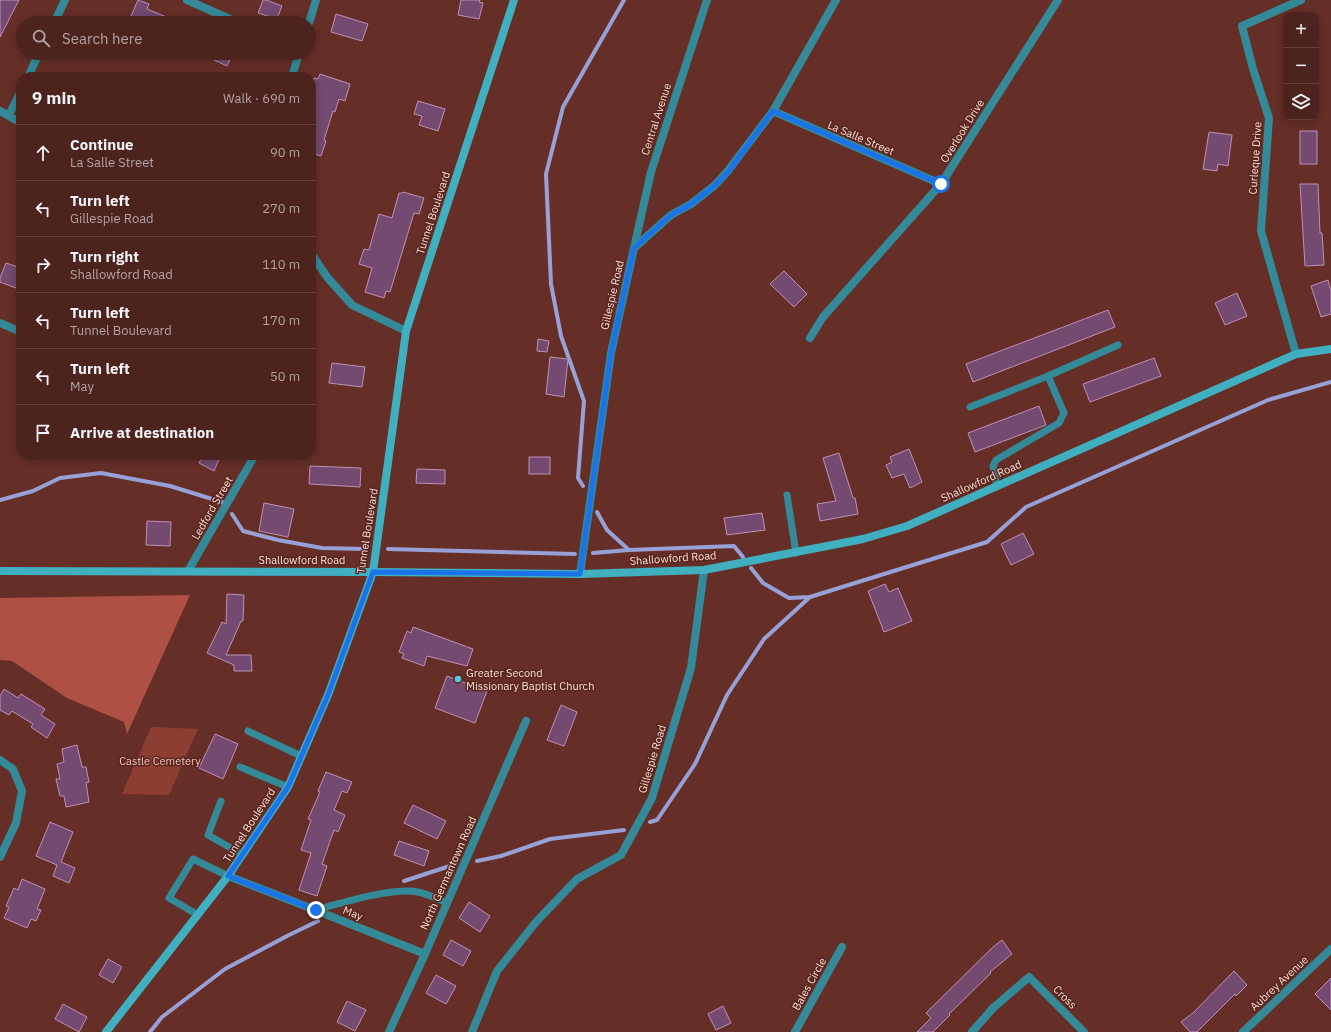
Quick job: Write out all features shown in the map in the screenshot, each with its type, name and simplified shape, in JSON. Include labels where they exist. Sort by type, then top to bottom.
[{"type":"street","points":[[57,16],[65,0]]},
{"type":"street","points":[[187,0],[223,16]]},
{"type":"street","points":[[311,16],[316,0]]},
{"type":"street","name":"Tunnel Boulevard","points":[[107,1031],[228,876],[288,787],[328,695],[373,572],[406,331],[514,0]]},
{"type":"street","name":"Central Avenue","points":[[634,248],[651,172],[707,0]]},
{"type":"street","name":"Gillespie Road","points":[[580,574],[611,353],[634,248],[671,215],[691,204],[728,172],[773,111],[836,0]]},
{"type":"street","name":"Overlook Drive","points":[[810,338],[823,317],[941,184],[1058,0]]},
{"type":"street","name":"Curleque Drive","points":[[1296,354],[1261,231],[1268,118],[1242,26],[1301,0]]},
{"type":"street","points":[[30,72],[36,60]]},
{"type":"street","points":[[293,72],[297,60]]},
{"type":"street","points":[[9,115],[16,101]]},
{"type":"street","points":[[0,111],[16,120]]},
{"type":"street","name":"La Salle Street","points":[[773,111],[941,184]]},
{"type":"street","points":[[316,260],[327,277],[352,305],[406,331]]},
{"type":"street","points":[[0,323],[16,330]]},
{"type":"street","name":"Shallowford Road","points":[[0,571],[580,574],[704,570],[863,539],[907,526],[1296,354],[1331,349]]},
{"type":"street","name":"Ledford Street","points":[[188,571],[252,460]]},
{"type":"street","name":"Gillespie Road","points":[[472,1032],[496,972],[536,922],[577,879],[621,855],[652,798],[691,668],[704,570]]},
{"type":"street","name":"North Germantown Road","points":[[389,1032],[425,954],[526,721]]},
{"type":"street","points":[[0,760],[13,769],[22,791],[16,823],[0,857]]},
{"type":"street","name":"May","points":[[228,876],[425,954]]},
{"type":"street","name":"Bales Circle","points":[[795,1032],[842,947]]},
{"type":"street","name":"Aubrey Avenue","points":[[1243,1032],[1331,949]]},
{"type":"street","name":"Cross","points":[[972,1032],[993,1008],[1030,978],[1084,1032]]},
{"type":"lane","points":[[970,407],[1048,376],[1118,345]]},
{"type":"lane","points":[[998,486],[993,466],[996,460],[1059,423],[1064,413],[1048,376]]},
{"type":"lane","points":[[787,496],[796,553]]},
{"type":"lane","points":[[248,731],[301,756]]},
{"type":"lane","points":[[240,767],[288,787]]},
{"type":"lane","points":[[221,801],[208,835],[243,855]]},
{"type":"lane","points":[[198,915],[169,898],[193,859],[228,876]]},
{"type":"lane","points":[[316,910],[403,891],[418,892],[447,903]]},
{"type":"green space","name":"Castle Cemetery","points":[[151,727],[198,729],[169,795],[122,794]]},
{"type":"shaded area","points":[[190,595],[127,734],[124,722],[67,698],[12,661],[0,660],[0,598]]},
{"type":"building","points":[[0,0],[19,0],[0,37]]},
{"type":"building","points":[[138,0],[149,4],[147,9],[164,16],[131,16]]},
{"type":"building","points":[[263,0],[282,6],[278,16],[268,16],[258,13]]},
{"type":"building","points":[[461,0],[480,0],[479,2],[483,3],[479,19],[458,15]]},
{"type":"building","points":[[336,14],[368,24],[362,41],[331,32]]},
{"type":"building","points":[[214,60],[230,60],[227,66]]},
{"type":"building","points":[[320,74],[350,84],[345,101],[339,99],[335,112],[333,111],[324,140],[326,141],[321,156],[316,154],[316,78],[318,79]]},
{"type":"building","points":[[418,101],[445,109],[438,131],[419,125],[422,116],[414,114]]},
{"type":"building","points":[[1300,131],[1317,131],[1317,164],[1300,164]]},
{"type":"building","points":[[1209,132],[1232,135],[1228,166],[1218,164],[1217,171],[1203,169]]},
{"type":"building","points":[[1300,184],[1318,184],[1320,233],[1322,233],[1324,265],[1305,266]]},
{"type":"building","points":[[403,192],[424,198],[419,214],[414,213],[390,292],[386,291],[384,298],[365,292],[372,268],[359,264],[364,249],[369,250],[379,214],[392,218],[399,193]]},
{"type":"building","points":[[6,263],[16,266],[16,288],[0,282],[0,278]]},
{"type":"building","points":[[784,271],[807,294],[794,307],[770,284]]},
{"type":"building","points":[[1328,280],[1331,291],[1331,314],[1321,317],[1311,286]]},
{"type":"building","points":[[1237,293],[1247,316],[1225,325],[1215,303]]},
{"type":"building","points":[[1108,310],[1115,327],[973,382],[966,364]]},
{"type":"building","points":[[538,339],[549,341],[547,352],[537,351]]},
{"type":"building","points":[[550,357],[568,359],[564,397],[546,394]]},
{"type":"building","points":[[1154,358],[1161,376],[1090,402],[1083,384]]},
{"type":"building","points":[[332,363],[365,367],[362,387],[329,383]]},
{"type":"building","points":[[1039,406],[1046,425],[975,452],[968,433]]},
{"type":"building","points":[[909,449],[922,482],[910,488],[904,474],[892,478],[886,465],[892,462],[890,457]]},
{"type":"building","points":[[839,453],[853,498],[855,498],[858,514],[820,521],[817,504],[836,501],[823,458]]},
{"type":"building","points":[[529,457],[550,457],[550,474],[529,474]]},
{"type":"building","points":[[200,460],[219,460],[214,471],[199,463]]},
{"type":"building","points":[[310,466],[361,468],[360,487],[309,484]]},
{"type":"building","points":[[417,469],[445,470],[445,484],[416,483]]},
{"type":"building","points":[[264,503],[294,509],[288,537],[259,531]]},
{"type":"building","points":[[762,513],[765,530],[727,535],[724,518]]},
{"type":"building","points":[[147,521],[171,522],[170,546],[146,545]]},
{"type":"building","points":[[1023,533],[1034,554],[1011,565],[1001,544]]},
{"type":"building","points":[[885,584],[889,592],[898,588],[912,621],[884,632],[868,591]]},
{"type":"building","points":[[227,594],[244,595],[243,621],[241,621],[226,655],[251,655],[252,671],[234,671],[234,665],[207,653],[222,622],[226,624]]},
{"type":"building","points":[[413,627],[473,649],[467,666],[427,656],[424,666],[402,658],[404,654],[399,652],[407,631],[411,633]]},
{"type":"building","points":[[447,676],[487,691],[475,723],[435,708]]},
{"type":"building","points":[[4,689],[18,698],[21,694],[45,709],[41,715],[55,724],[47,738],[31,727],[33,724],[12,711],[9,715],[0,710],[0,696]]},
{"type":"building","points":[[561,705],[577,712],[564,746],[547,740]]},
{"type":"building","points":[[215,734],[238,744],[223,779],[199,768]]},
{"type":"building","points":[[77,745],[82,767],[86,767],[89,782],[86,783],[89,802],[66,807],[64,796],[60,796],[56,779],[60,779],[57,764],[64,762],[62,749]]},
{"type":"building","points":[[326,772],[352,782],[347,793],[342,791],[334,810],[345,815],[338,832],[334,830],[322,864],[327,866],[317,896],[299,890],[311,853],[301,850],[311,820],[308,819],[320,792],[318,791]]},
{"type":"building","points":[[413,805],[446,821],[437,839],[404,823]]},
{"type":"building","points":[[50,822],[73,832],[61,862],[75,868],[69,883],[53,876],[57,865],[36,856]]},
{"type":"building","points":[[399,841],[429,851],[424,866],[394,855]]},
{"type":"building","points":[[22,879],[45,889],[37,909],[41,910],[36,921],[31,919],[27,928],[4,918],[9,907],[6,906],[14,888],[18,890]]},
{"type":"building","points":[[469,902],[490,916],[480,932],[459,918]]},
{"type":"building","points":[[451,940],[471,951],[463,966],[443,955]]},
{"type":"building","points":[[1002,940],[1012,954],[990,972],[991,973],[949,1014],[950,1015],[933,1032],[917,1032],[931,1018],[926,1013]]},
{"type":"building","points":[[108,959],[122,967],[113,983],[99,975]]},
{"type":"building","points":[[1234,971],[1247,985],[1236,996],[1235,994],[1197,1032],[1190,1032],[1181,1022],[1193,1013]]},
{"type":"building","points":[[436,975],[456,986],[446,1004],[426,993]]},
{"type":"building","points":[[1331,978],[1331,1010],[1315,994]]},
{"type":"building","points":[[347,1001],[366,1010],[355,1031],[337,1022]]},
{"type":"building","points":[[63,1004],[87,1017],[79,1032],[55,1019]]},
{"type":"building","points":[[723,1006],[731,1023],[716,1030],[708,1014]]},
{"type":"waterway","points":[[583,486],[578,478],[584,401],[561,336],[551,284],[546,174],[563,107],[624,0]]},
{"type":"waterway","points":[[751,568],[763,583],[789,598],[810,597],[987,542],[1026,507],[1268,400],[1331,382]]},
{"type":"waterway","points":[[0,500],[33,491],[60,478],[101,473],[170,486],[225,503]]},
{"type":"waterway","points":[[597,512],[607,530],[629,550]]},
{"type":"waterway","points":[[232,514],[243,531],[278,540],[322,548],[365,549]]},
{"type":"waterway","points":[[593,553],[629,550],[734,546],[743,557]]},
{"type":"waterway","points":[[388,549],[575,554]]},
{"type":"waterway","points":[[650,822],[657,820],[695,764],[727,695],[764,639],[810,597]]},
{"type":"waterway","points":[[477,861],[501,856],[550,839],[624,830]]},
{"type":"waterway","points":[[404,881],[453,865]]},
{"type":"waterway","points":[[150,1032],[162,1017],[225,969],[318,921]]},
{"type":"place","name":"Greater Second Missionary Baptist Church","points":[[458,679]]},
{"type":"route","points":[[316,910],[228,876],[288,787],[328,695],[373,572],[580,574],[611,353],[634,248],[671,215],[691,204],[714,186],[728,172],[773,111],[941,184]]}]
